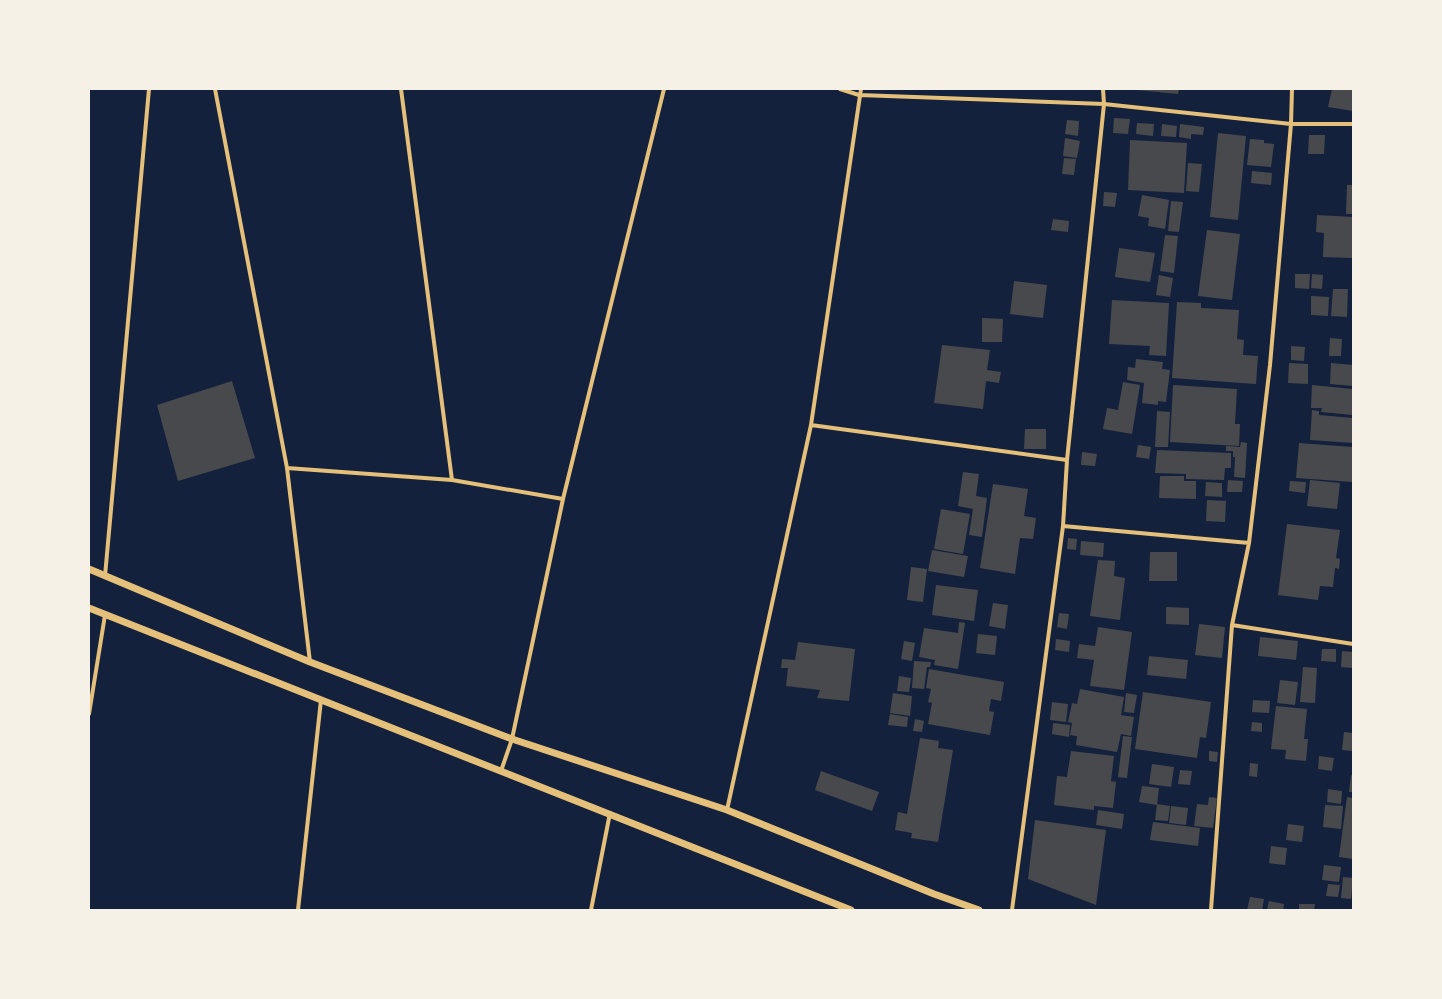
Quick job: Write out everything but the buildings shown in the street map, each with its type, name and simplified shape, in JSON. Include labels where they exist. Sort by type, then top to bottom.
[{"type":"street","points":[[105,576],[149,89]]},
{"type":"street","points":[[215,89],[287,468],[310,662]]},
{"type":"street","points":[[401,89],[452,480]]},
{"type":"street","points":[[501,771],[512,739],[563,499],[664,89]]},
{"type":"street","points":[[840,89],[859,95],[1104,104],[1290,124],[1353,124]]},
{"type":"street","points":[[727,810],[811,425],[861,89]]},
{"type":"street","points":[[1012,910],[1062,526],[1067,460],[1104,104],[1103,89]]},
{"type":"street","points":[[1210,910],[1232,624],[1249,543],[1270,365],[1292,89]]},
{"type":"street","points":[[811,425],[1067,460]]},
{"type":"street","points":[[287,468],[452,480],[563,499]]},
{"type":"street","points":[[1062,526],[1249,543]]},
{"type":"street","points":[[89,569],[310,662],[512,739],[727,810],[927,891],[978,910]]},
{"type":"street","points":[[89,608],[610,813],[851,910]]},
{"type":"street","points":[[89,714],[105,614]]},
{"type":"street","points":[[1232,624],[1353,644]]},
{"type":"street","points":[[298,910],[321,700]]},
{"type":"street","points":[[591,910],[610,813]]}]
